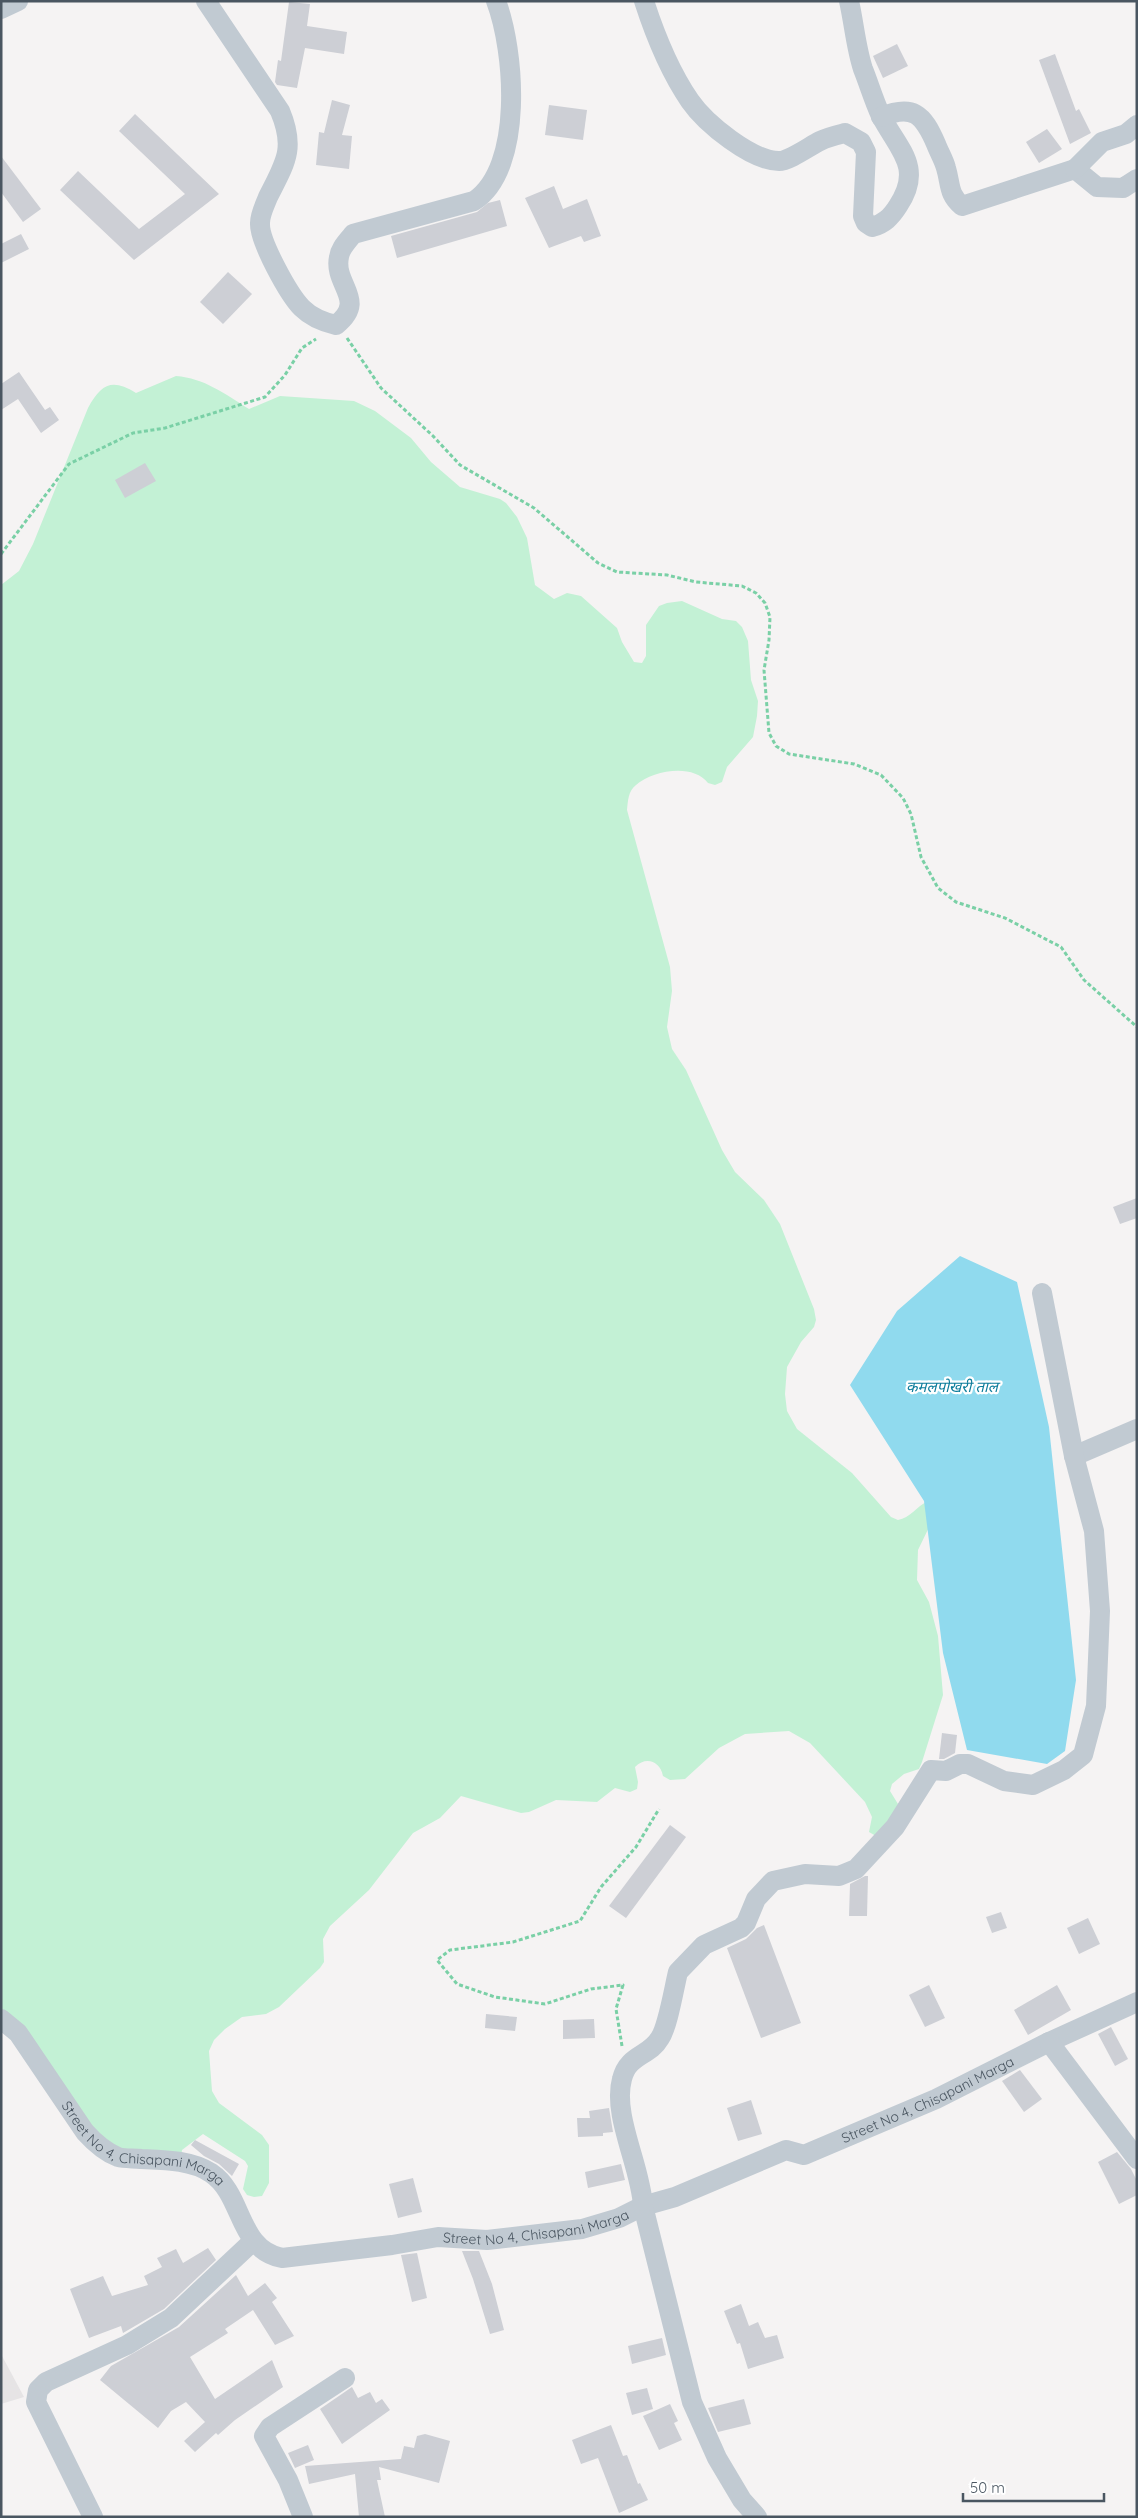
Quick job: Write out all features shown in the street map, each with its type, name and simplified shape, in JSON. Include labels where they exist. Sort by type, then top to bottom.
[{"type":"street","points":[[1,9],[18,1]]},
{"type":"street","points":[[206,1],[280,111],[288,130],[289,146],[287,161],[263,209],[260,224],[264,241],[286,284],[301,307],[319,320],[336,325],[345,318],[350,308],[349,296],[338,264],[342,248],[353,234],[474,201],[484,194],[499,169],[508,134],[510,89],[506,46],[496,1]]},
{"type":"street","points":[[644,1],[663,52],[690,102],[736,143],[762,159],[782,162],[822,140],[836,135],[845,133],[860,142],[866,152],[863,216],[866,223],[872,227],[879,226],[892,216],[903,199],[908,182],[908,165],[903,149],[881,117],[862,67],[849,1]]},
{"type":"street","points":[[881,117],[898,110],[911,111],[921,117],[930,129],[946,167],[952,197],[962,206],[1074,169],[1102,142],[1126,134],[1137,125]]},
{"type":"street","points":[[1074,169],[1098,187],[1123,188],[1137,179]]},
{"type":"street","points":[[757,2517],[742,2500],[717,2458],[692,2402],[643,2206],[642,2188],[622,2117],[621,2081],[625,2067],[633,2058],[661,2038],[678,1972],[682,1966],[704,1945],[741,1928],[746,1923],[756,1898],[768,1885],[792,1875],[839,1876],[856,1869],[894,1826],[931,1770],[946,1771],[960,1764],[968,1764],[1011,1783],[1033,1785],[1064,1770],[1083,1755],[1098,1694],[1100,1611],[1094,1531],[1074,1456],[1042,1293]]},
{"type":"street","points":[[1074,1456],[1137,1429]]},
{"type":"street","name":"Street No 4, Chisapani Marga","points":[[1,2019],[18,2033],[85,2132],[95,2143],[119,2158],[171,2160],[203,2168],[213,2174],[222,2184],[253,2240],[262,2251],[269,2255],[299,2257],[438,2237],[487,2240],[582,2230],[619,2218],[643,2206],[675,2197],[786,2150],[804,2155],[936,2099],[1049,2042],[1137,2002]]},
{"type":"street","points":[[1049,2042],[1137,2158]]},
{"type":"street","points":[[93,2517],[42,2418],[36,2402],[38,2390],[46,2382],[127,2345],[171,2318],[253,2240]]},
{"type":"street","points":[[303,2517],[288,2480],[264,2436],[270,2427],[345,2378]]},
{"type":"path","points":[[1,554],[69,464],[133,433],[165,428],[265,397],[285,375],[302,348],[336,325],[381,388],[433,436],[460,465],[534,508],[598,563],[616,572],[667,575],[696,582],[742,586],[756,593],[764,603],[770,617],[769,640],[764,670],[769,733],[776,746],[789,754],[854,764],[881,775],[903,798],[911,814],[921,857],[938,888],[956,902],[1005,918],[1061,947],[1084,980],[1137,1027]]},
{"type":"path","points":[[621,2081],[622,2047],[616,2009],[623,1985],[591,1989],[546,2004],[496,1997],[458,1984],[438,1960],[450,1950],[513,1942],[580,1922],[601,1887],[636,1847],[659,1809]]},
{"type":"shaded area","points":[[1,2354],[24,2397],[1,2404]]},
{"type":"green space","points":[[176,376],[205,383],[249,409],[280,396],[354,401],[375,411],[411,438],[431,462],[460,487],[500,499],[506,503],[517,517],[527,538],[535,585],[554,599],[567,593],[581,596],[617,628],[622,642],[634,662],[642,663],[646,656],[646,625],[659,606],[667,603],[682,601],[722,619],[736,621],[742,627],[748,641],[751,680],[758,701],[753,737],[727,767],[722,782],[715,785],[708,783],[693,773],[683,771],[662,773],[643,780],[636,785],[631,790],[628,800],[627,810],[670,967],[672,991],[667,1027],[672,1049],[686,1070],[722,1150],[735,1172],[764,1200],[780,1224],[814,1309],[816,1320],[814,1327],[801,1342],[787,1367],[785,1394],[787,1411],[797,1429],[852,1473],[891,1517],[898,1520],[902,1519],[928,1501],[934,1517],[918,1550],[917,1580],[929,1602],[938,1636],[943,1695],[919,1769],[904,1774],[892,1784],[890,1791],[898,1804],[896,1811],[876,1836],[869,1832],[872,1817],[865,1802],[810,1743],[789,1731],[745,1734],[719,1748],[685,1779],[670,1780],[663,1776],[656,1764],[648,1761],[644,1762],[635,1767],[638,1782],[637,1789],[630,1792],[615,1788],[597,1802],[556,1800],[529,1812],[521,1813],[461,1796],[440,1818],[413,1833],[369,1890],[330,1926],[323,1939],[324,1962],[320,1968],[279,2007],[266,2014],[242,2017],[225,2029],[214,2040],[209,2051],[212,2091],[219,2103],[262,2135],[269,2145],[269,2183],[262,2196],[254,2197],[247,2195],[243,2189],[248,2166],[245,2161],[203,2134],[182,2150],[181,2161],[105,2146],[1,2013],[1,585],[19,571],[33,544],[88,408],[98,393],[108,386],[114,385],[128,388],[136,393]]},
{"type":"water","name":"कमलपोखरी ताल","points":[[960,1256],[1017,1282],[1049,1427],[1076,1680],[1065,1751],[1047,1764],[967,1750],[943,1653],[924,1501],[850,1385],[897,1311]]},
{"type":"building","points":[[289,2],[310,4],[307,26],[347,32],[344,54],[305,48],[297,88],[277,85],[275,82],[278,60],[281,61]]},
{"type":"building","points":[[897,44],[908,66],[883,78],[873,56]]},
{"type":"building","points":[[1055,54],[1076,111],[1079,109],[1091,133],[1070,144],[1039,60]]},
{"type":"building","points":[[332,100],[350,105],[342,135],[352,136],[349,169],[316,165],[319,132],[324,133]]},
{"type":"building","points":[[549,105],[587,110],[583,140],[545,135]]},
{"type":"building","points":[[135,114],[219,194],[134,260],[60,190],[78,171],[139,229],[185,194],[119,131]]},
{"type":"building","points":[[1047,129],[1062,149],[1039,163],[1026,142]]},
{"type":"building","points":[[1,156],[41,209],[23,222],[1,192]]},
{"type":"building","points":[[554,186],[563,209],[587,199],[601,236],[584,242],[581,236],[549,248],[525,198]]},
{"type":"building","points":[[500,200],[507,226],[397,258],[391,236],[477,212],[488,203]]},
{"type":"building","points":[[21,234],[29,249],[1,263],[1,244]]},
{"type":"building","points":[[228,272],[252,294],[223,324],[200,302]]},
{"type":"building","points":[[19,372],[45,410],[50,407],[59,420],[41,433],[18,399],[1,410],[1,384]]},
{"type":"building","points":[[145,463],[156,481],[125,498],[115,480]]},
{"type":"building","points":[[1137,1198],[1137,1218],[1120,1224],[1113,1207]]},
{"type":"building","points":[[942,1733],[957,1735],[955,1753],[944,1759],[939,1759]]},
{"type":"building","points":[[670,1825],[686,1837],[626,1918],[609,1906]]},
{"type":"building","points":[[868,1876],[867,1916],[849,1916],[850,1884]]},
{"type":"building","points":[[1001,1912],[1007,1928],[992,1933],[986,1917]]},
{"type":"building","points":[[1088,1918],[1100,1944],[1079,1954],[1067,1928]]},
{"type":"building","points":[[764,1925],[801,2023],[761,2038],[727,1948],[746,1939],[757,1928]]},
{"type":"building","points":[[929,1985],[945,2018],[925,2027],[909,1995]]},
{"type":"building","points":[[1057,1985],[1071,2010],[1028,2035],[1014,2010]]},
{"type":"building","points":[[486,2014],[517,2017],[515,2031],[485,2028]]},
{"type":"building","points":[[594,2019],[595,2038],[563,2039],[563,2020]]},
{"type":"building","points":[[1111,2027],[1128,2059],[1115,2066],[1098,2034]]},
{"type":"building","points":[[1020,2070],[1042,2099],[1024,2112],[1002,2081]]},
{"type":"building","points":[[751,2100],[762,2134],[738,2141],[727,2108]]},
{"type":"building","points":[[609,2108],[613,2132],[603,2133],[603,2136],[578,2137],[577,2118],[590,2118],[589,2111]]},
{"type":"building","points":[[195,2140],[239,2164],[232,2176],[219,2164],[204,2156],[191,2145]]},
{"type":"building","points":[[1117,2152],[1131,2169],[1137,2181],[1137,2195],[1119,2204],[1098,2162]]},
{"type":"building","points":[[621,2164],[625,2180],[588,2188],[585,2172]]},
{"type":"building","points":[[413,2178],[422,2212],[398,2218],[389,2184]]},
{"type":"building","points":[[208,2248],[216,2260],[164,2309],[123,2333],[121,2326],[89,2338],[70,2289],[103,2276],[112,2296],[148,2285],[144,2276],[162,2267],[157,2258],[176,2249],[183,2263]]},
{"type":"building","points":[[462,2251],[479,2251],[492,2284],[504,2330],[490,2334]]},
{"type":"building","points":[[417,2253],[427,2298],[412,2302],[401,2255]]},
{"type":"building","points":[[236,2275],[248,2296],[265,2283],[277,2298],[272,2302],[294,2336],[275,2345],[253,2310],[225,2329],[228,2333],[190,2357],[215,2399],[272,2360],[283,2387],[235,2420],[218,2435],[216,2433],[195,2452],[184,2441],[205,2422],[186,2402],[171,2411],[158,2428],[100,2380],[111,2366],[179,2327]]},
{"type":"building","points":[[741,2304],[749,2326],[758,2322],[765,2338],[777,2335],[784,2358],[748,2369],[740,2343],[737,2344],[724,2311]]},
{"type":"building","points":[[662,2338],[666,2355],[632,2364],[628,2346]]},
{"type":"building","points":[[352,2387],[358,2398],[370,2392],[376,2403],[382,2399],[390,2410],[342,2444],[320,2409]]},
{"type":"building","points":[[647,2388],[653,2409],[632,2415],[626,2393]]},
{"type":"building","points":[[744,2399],[751,2424],[718,2432],[708,2408]]},
{"type":"building","points":[[670,2404],[678,2421],[674,2423],[682,2440],[659,2450],[643,2416]]},
{"type":"building","points":[[611,2425],[623,2456],[627,2455],[638,2484],[640,2483],[648,2500],[619,2513],[598,2458],[581,2464],[572,2440]]},
{"type":"building","points":[[425,2434],[450,2441],[439,2483],[379,2467],[381,2480],[377,2480],[385,2517],[359,2517],[355,2474],[309,2484],[305,2466],[401,2459],[404,2446],[414,2448],[417,2436]]},
{"type":"building","points":[[308,2445],[314,2460],[295,2468],[288,2453]]}]
